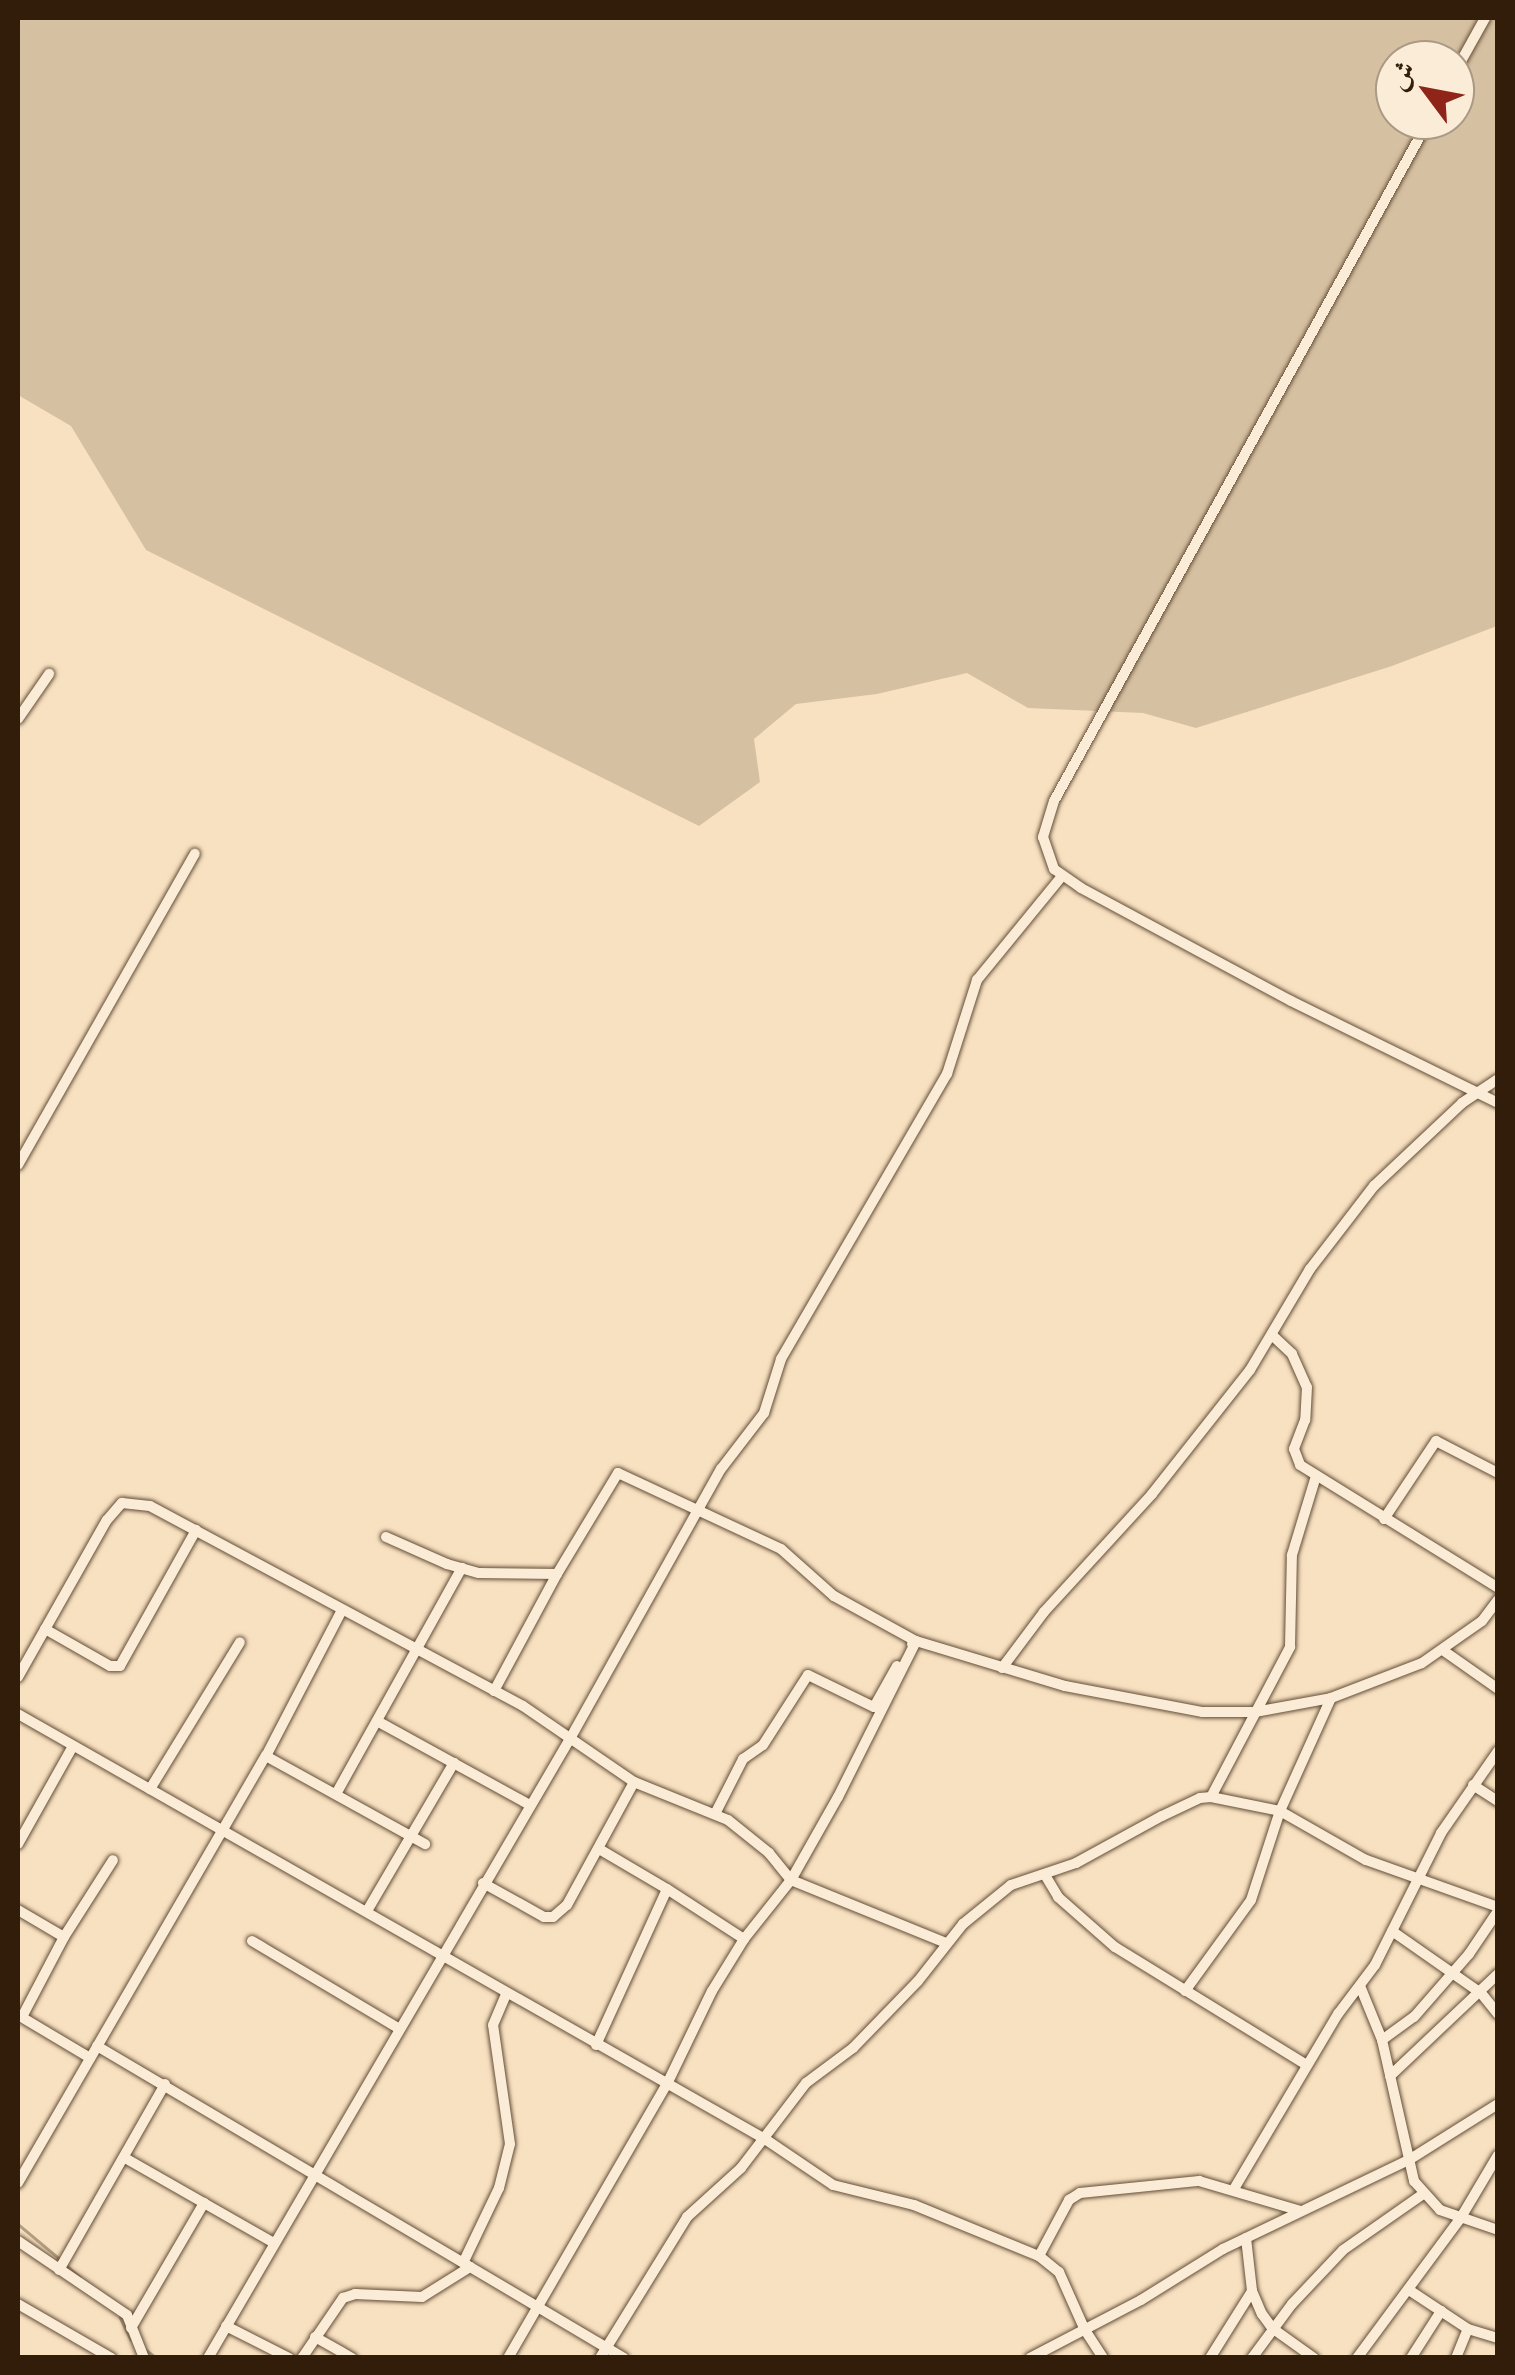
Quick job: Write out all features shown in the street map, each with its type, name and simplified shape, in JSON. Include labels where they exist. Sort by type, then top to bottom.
[{"type":"street","points":[[1418,140],[1054,801],[1043,836],[1048,858],[1062,876],[1291,1001],[1498,1103]]},
{"type":"street","points":[[18,719],[49,674]]},
{"type":"street","points":[[18,1166],[195,854]]},
{"type":"street","points":[[208,2358],[571,1738],[721,1469],[764,1413],[781,1359],[947,1074],[977,980],[1062,876]]},
{"type":"street","points":[[1002,1668],[1044,1612],[1152,1494],[1274,1336],[1310,1269],[1374,1186],[1462,1103],[1498,1079]]},
{"type":"street","points":[[1274,1336],[1292,1354],[1307,1387],[1308,1403],[1294,1456],[1316,1476],[1498,1588]]},
{"type":"street","points":[[1384,1518],[1436,1442],[1498,1473]]},
{"type":"street","points":[[494,1691],[556,1574],[618,1473],[780,1550],[834,1596],[916,1640],[1065,1686],[1202,1712],[1256,1712],[1331,1698],[1444,1651],[1482,1620],[1498,1600]]},
{"type":"street","points":[[1211,1798],[1290,1647],[1292,1555],[1316,1476]]},
{"type":"street","points":[[18,1677],[107,1520],[122,1504],[150,1506],[340,1612],[494,1691],[634,1782],[714,1814],[751,1836],[791,1880],[946,1943]]},
{"type":"street","points":[[45,1629],[110,1666],[120,1666],[196,1530]]},
{"type":"street","points":[[386,1537],[462,1568],[556,1574]]},
{"type":"street","points":[[336,1794],[462,1568]]},
{"type":"street","points":[[18,2183],[266,1756],[340,1612]]},
{"type":"street","points":[[714,1814],[742,1759],[763,1745],[808,1675],[874,1707],[902,1654],[916,1640]]},
{"type":"street","points":[[508,2358],[667,2084],[712,1991],[744,1939],[791,1880],[838,1797],[916,1640]]},
{"type":"street","points":[[150,1789],[240,1642]]},
{"type":"street","points":[[1444,1651],[1498,1689]]},
{"type":"street","points":[[1185,1991],[1251,1900],[1280,1811],[1331,1698]]},
{"type":"street","points":[[18,1714],[765,2139],[833,2185],[914,2205],[1039,2256],[1067,2284],[1085,2330],[1102,2357]]},
{"type":"street","points":[[377,1721],[530,1806]]},
{"type":"street","points":[[18,1844],[73,1746]]},
{"type":"street","points":[[1234,2188],[1307,2064],[1360,1986],[1441,1833],[1498,1751]]},
{"type":"street","points":[[266,1756],[425,1844]]},
{"type":"street","points":[[366,1911],[454,1763]]},
{"type":"street","points":[[483,1883],[544,1917],[552,1917],[567,1905],[634,1782]]},
{"type":"street","points":[[1474,1785],[1498,1801]]},
{"type":"street","points":[[603,2352],[687,2217],[719,2190],[765,2139],[806,2083],[853,2048],[946,1943],[1011,1885],[1046,1875],[1200,1798],[1280,1811],[1366,1860],[1498,1909],[1414,2017],[1382,2040]]},
{"type":"street","points":[[599,1848],[744,1939]]},
{"type":"street","points":[[90,2058],[20,2016],[64,1936],[113,1860]]},
{"type":"street","points":[[1046,1875],[1058,1897],[1078,1918],[1115,1947],[1307,2064]]},
{"type":"street","points":[[596,2044],[667,1889]]},
{"type":"street","points":[[18,1910],[64,1936]]},
{"type":"street","points":[[1392,1931],[1480,1993],[1498,2014]]},
{"type":"street","points":[[252,1941],[398,2028]]},
{"type":"street","points":[[1390,2076],[1498,1974]]},
{"type":"street","points":[[1360,1986],[1382,2040],[1407,2160],[1423,2194],[1440,2210],[1498,2230]]},
{"type":"street","points":[[302,2358],[344,2298],[355,2294],[422,2296],[467,2264],[499,2188],[510,2144],[493,2025],[506,1994]]},
{"type":"street","points":[[97,2046],[539,2306],[603,2352],[624,2358]]},
{"type":"street","points":[[59,2270],[165,2084]]},
{"type":"street","points":[[1030,2358],[1246,2238],[1407,2160],[1498,2104]]},
{"type":"street","points":[[1358,2358],[1460,2219],[1498,2155]]},
{"type":"street","points":[[126,2158],[274,2242]]},
{"type":"street","points":[[1039,2256],[1068,2200],[1080,2193],[1199,2182],[1234,2188],[1302,2211]]},
{"type":"street","points":[[1252,2358],[1272,2328],[1359,2235],[1423,2194]]},
{"type":"street","points":[[131,2328],[204,2203]]},
{"type":"street","points":[[1246,2238],[1252,2291],[1272,2328],[1308,2356]]},
{"type":"street","points":[[18,2241],[127,2316],[144,2358]]},
{"type":"street","points":[[1409,2290],[1468,2328],[1497,2337]]},
{"type":"street","points":[[1210,2358],[1252,2291]]},
{"type":"street","points":[[18,2304],[111,2358]]},
{"type":"street","points":[[1411,2358],[1442,2311]]},
{"type":"street","points":[[226,2326],[289,2358]]},
{"type":"street","points":[[1456,2358],[1468,2328]]},
{"type":"street","points":[[315,2337],[352,2358]]},
{"type":"shaded area","points":[[18,18],[1497,18],[1497,626],[1392,666],[1196,728],[1143,713],[1028,708],[967,673],[877,694],[796,704],[754,739],[760,782],[699,826],[146,550],[71,426],[18,395]]},
{"type":"waterway","points":[[18,2224],[61,2260]]},
{"type":"waterway","points":[[67,2266],[80,2277]]},
{"type":"waterway","points":[[120,2317],[131,2340]]},
{"type":"waterway","points":[[146,2350],[157,2358]]}]
